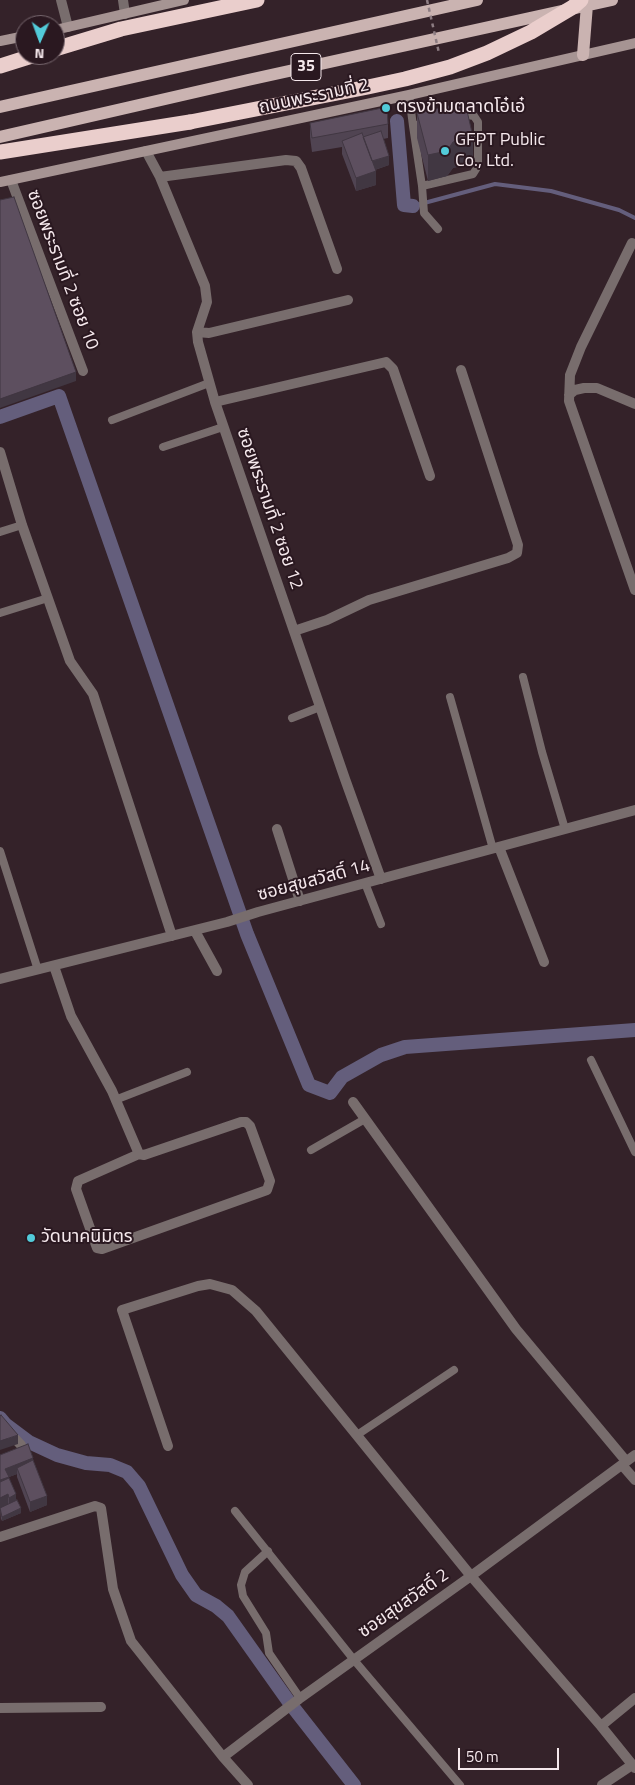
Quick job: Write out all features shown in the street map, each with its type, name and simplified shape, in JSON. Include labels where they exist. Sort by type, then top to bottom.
[{"type":"highway","points":[[65,42],[256,0]]},
{"type":"highway","points":[[0,152],[190,122],[386,83],[450,67],[487,53],[531,32],[584,2]]},
{"type":"highway","points":[[65,46],[121,29]]},
{"type":"highway","points":[[0,57],[15,53]]},
{"type":"highway","points":[[0,66],[15,61]]},
{"type":"main road","points":[[65,28],[184,0]]},
{"type":"main road","name":"35","points":[[0,107],[477,0]]},
{"type":"main road","name":"ถนนพระรามที่ 2","points":[[0,137],[584,2],[612,0]]},
{"type":"main road","points":[[583,55],[584,2]]},
{"type":"main road","points":[[0,41],[15,38]]},
{"type":"main road","name":"ถนนพระรามที่ 2","points":[[0,182],[409,95],[635,43]]},
{"type":"street","points":[[61,0],[68,27]]},
{"type":"street","points":[[123,0],[125,14]]},
{"type":"street","points":[[146,151],[160,176],[204,286],[207,302],[197,332],[209,332],[348,300]]},
{"type":"street","points":[[160,176],[286,160],[296,161],[301,168],[338,269]]},
{"type":"street","name":"ซอยพระรามที่ 2 ซอย 10","points":[[12,180],[83,371]]},
{"type":"street","points":[[632,243],[581,347],[570,375],[569,401],[635,590]]},
{"type":"street","name":"ซอยพระรามที่ 2 ซอย 12","points":[[197,332],[198,342],[223,427],[381,879]]},
{"type":"street","points":[[215,402],[386,362],[393,369],[430,476]]},
{"type":"street","points":[[294,631],[326,620],[369,600],[508,558],[517,553],[518,545],[461,370]]},
{"type":"street","points":[[569,395],[575,390],[597,388],[635,404]]},
{"type":"street","points":[[0,452],[22,525],[70,661],[93,694],[172,936]]},
{"type":"street","name":"ซอยสุขสวัสดิ์ 14","points":[[0,979],[227,922],[635,810]]},
{"type":"street","points":[[277,829],[300,901]]},
{"type":"street","points":[[496,848],[544,962]]},
{"type":"street","points":[[195,930],[216,971]]},
{"type":"street","points":[[54,966],[71,1016],[115,1100],[139,1154]]},
{"type":"street","points":[[353,1102],[516,1329],[624,1463],[635,1480]]},
{"type":"street","points":[[241,1122],[246,1122],[250,1126],[270,1181],[267,1190],[102,1249],[97,1248],[76,1189],[78,1181],[139,1154],[144,1155],[241,1122]]},
{"type":"street","points":[[168,1446],[122,1310],[198,1286],[210,1284],[232,1290],[256,1311],[471,1576],[634,1766],[602,1785]]},
{"type":"street","points":[[0,1423],[21,1445],[24,1451],[17,1458],[0,1464]]},
{"type":"street","name":"ซอยสุขสวัสดิ์ 2","points":[[222,1757],[300,1698],[471,1576],[635,1455]]},
{"type":"street","points":[[0,1538],[96,1506],[101,1508],[113,1589],[132,1641],[222,1757],[248,1785]]},
{"type":"street","points":[[601,1726],[635,1698]]},
{"type":"street","points":[[0,1708],[100,1707]]},
{"type":"lane","points":[[409,95],[423,190],[424,213],[438,229]]},
{"type":"lane","points":[[423,190],[473,174],[478,166],[478,122],[474,116],[467,115],[449,119]]},
{"type":"lane","points":[[413,126],[431,122]]},
{"type":"lane","points":[[112,420],[210,383]]},
{"type":"lane","points":[[163,447],[223,427]]},
{"type":"lane","points":[[0,532],[22,525]]},
{"type":"lane","points":[[0,613],[48,598]]},
{"type":"lane","points":[[523,676],[542,752],[566,829]]},
{"type":"lane","points":[[450,698],[496,848]]},
{"type":"lane","points":[[292,718],[320,707]]},
{"type":"lane","points":[[0,852],[38,970]]},
{"type":"lane","points":[[365,884],[381,924]]},
{"type":"lane","points":[[591,1060],[635,1152]]},
{"type":"lane","points":[[115,1100],[186,1072]]},
{"type":"lane","points":[[311,1150],[365,1119]]},
{"type":"lane","points":[[357,1435],[454,1370]]},
{"type":"lane","points":[[236,1511],[354,1660],[460,1785]]},
{"type":"lane","points":[[268,1552],[245,1572],[240,1585],[242,1596],[266,1634],[269,1653],[300,1698]]},
{"type":"path","points":[[426,0],[439,52]]},
{"type":"building","points":[[465,102],[473,137],[453,142],[447,151],[428,155],[417,113]]},
{"type":"building","points":[[387,107],[388,124],[312,138],[310,123]]},
{"type":"building","points":[[381,131],[389,156],[372,161],[363,137]]},
{"type":"building","points":[[362,133],[376,171],[356,178],[342,141]]},
{"type":"building","points":[[14,197],[76,372],[0,399],[0,200]]},
{"type":"building","points":[[1,1415],[18,1435],[0,1441]]},
{"type":"building","points":[[28,1444],[33,1458],[5,1469],[9,1477],[0,1480],[0,1455]]},
{"type":"building","points":[[33,1460],[47,1496],[30,1502],[17,1468]]},
{"type":"building","points":[[9,1478],[16,1494],[9,1498],[8,1494],[0,1498],[0,1482]]},
{"type":"building","points":[[17,1500],[21,1508],[2,1517],[0,1508]]},
{"type":"waterway","points":[[397,121],[404,205],[413,206]]},
{"type":"waterway","points":[[413,206],[495,184],[551,191],[619,210],[635,218]]},
{"type":"waterway","points":[[0,417],[59,396],[247,934],[309,1085],[330,1093],[342,1077],[381,1055],[405,1047],[635,1030]]},
{"type":"waterway","points":[[0,1418],[29,1442],[57,1455],[86,1463],[110,1465],[127,1472],[139,1486],[182,1575],[196,1595],[216,1606],[228,1616],[289,1702],[354,1785]]},
{"type":"place","name":"ตรงข้ามตลาดโอ๋เอ๋","points":[[386,108]]},
{"type":"place","name":"GFPT Public Co., Ltd.","points":[[445,151]]},
{"type":"place","name":"วัดนาคนิมิตร","points":[[31,1238]]}]
